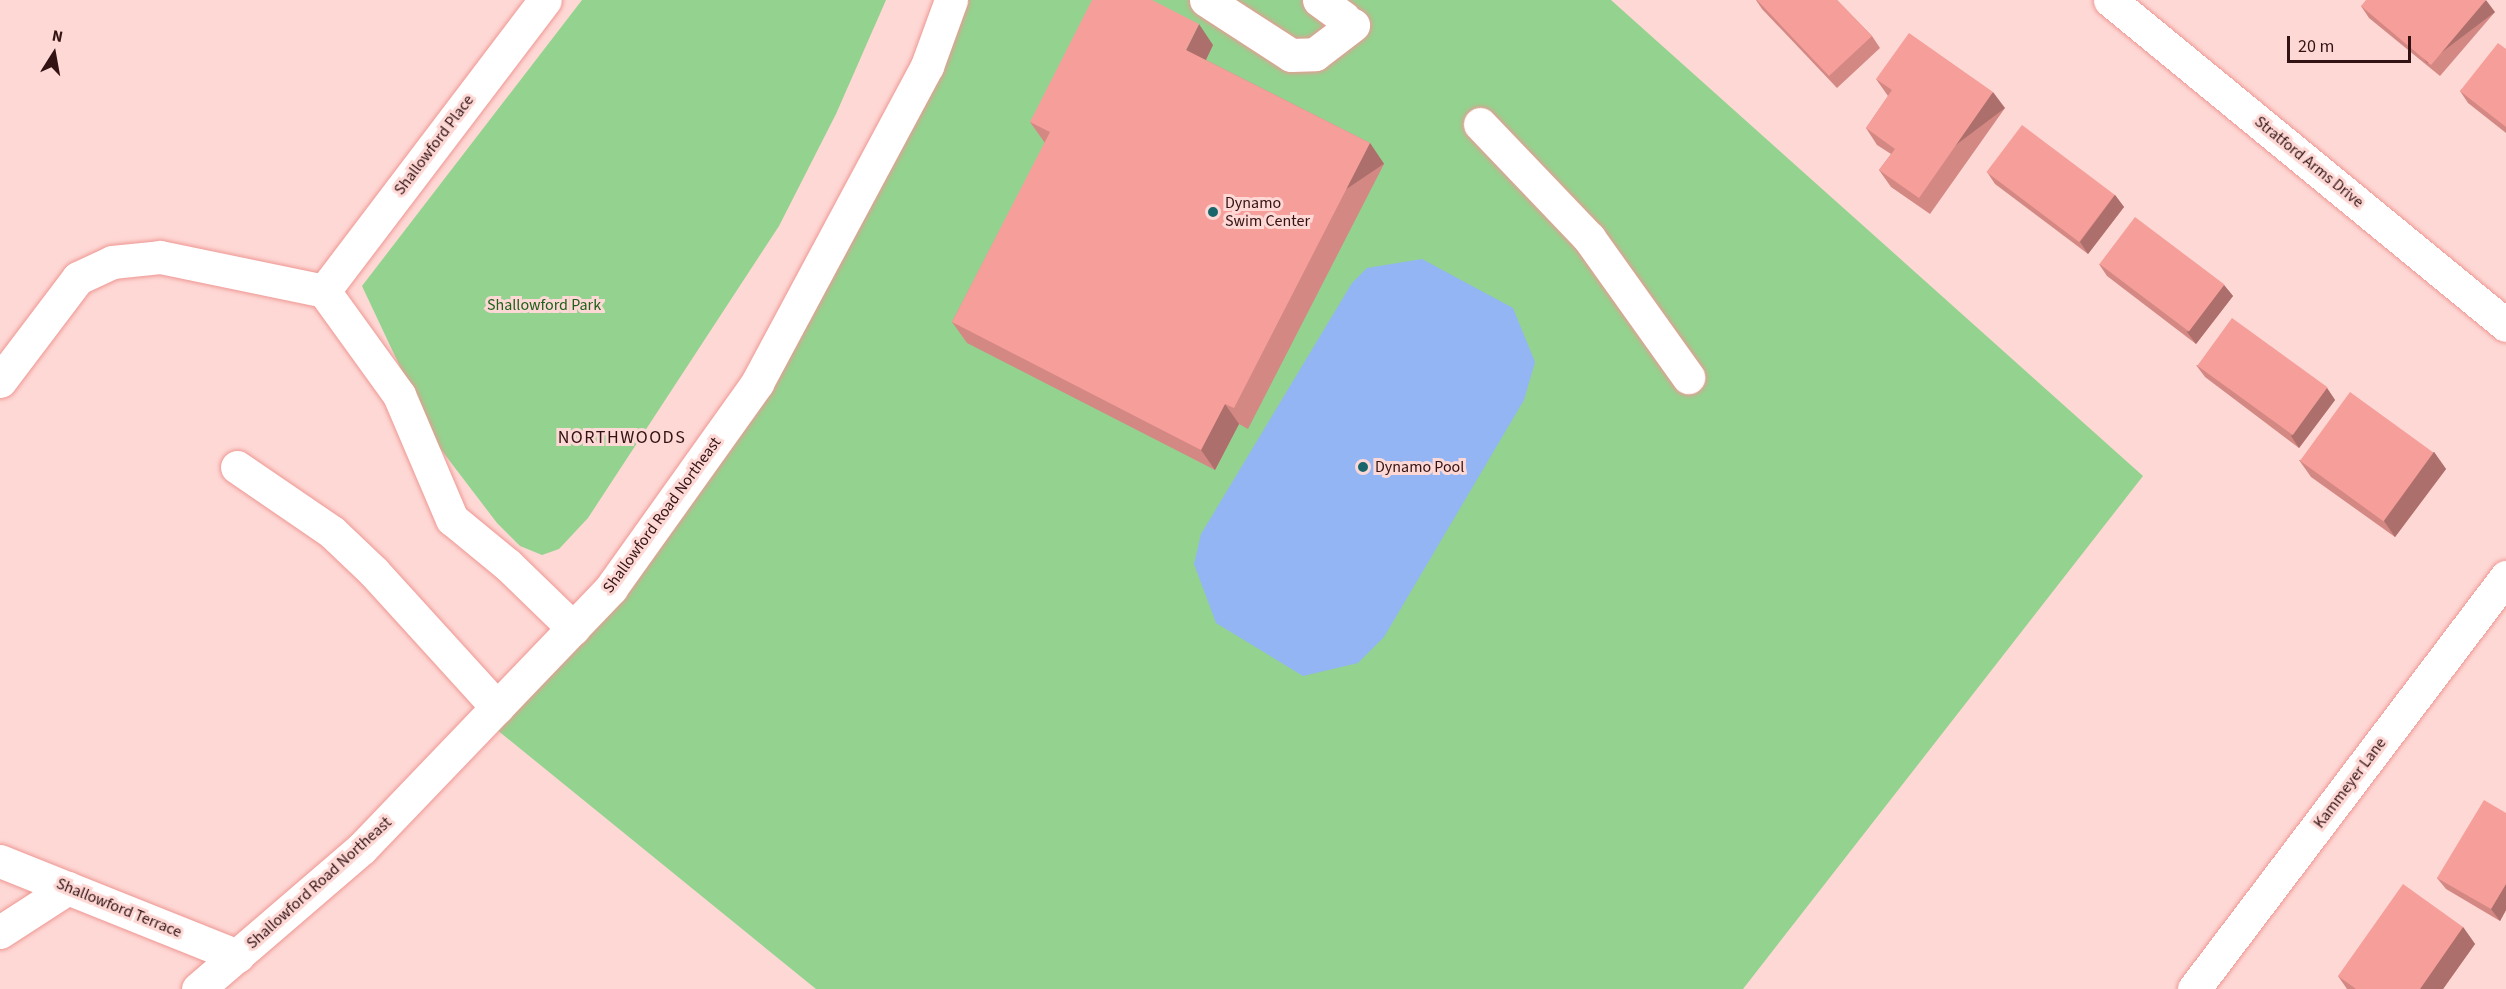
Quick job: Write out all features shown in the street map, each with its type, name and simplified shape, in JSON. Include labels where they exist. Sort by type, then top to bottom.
[{"type":"street","name":"Shallowford Place","points":[[324,291],[545,0]]},
{"type":"street","name":"Shallowford Road Northeast","points":[[198,989],[362,848],[611,588],[757,383],[927,66],[951,0]]},
{"type":"street","points":[[1206,0],[1291,55],[1315,54],[1339,14]]},
{"type":"street","name":"Stratford Arms Drive","points":[[2110,0],[2506,325]]},
{"type":"street","points":[[1480,124],[1589,238],[1688,377]]},
{"type":"street","points":[[0,381],[78,278],[112,262],[160,257],[324,291],[399,395],[452,519],[508,565],[573,628]]},
{"type":"street","points":[[237,467],[332,532],[374,572],[497,707]]},
{"type":"street","name":"Kammeyer Lane","points":[[2194,989],[2506,577]]},
{"type":"street","name":"Shallowford Terrace","points":[[0,861],[238,956]]},
{"type":"street","points":[[0,932],[68,888]]},
{"type":"green space","name":"Shallowford Park","points":[[582,0],[886,0],[836,114],[779,226],[588,518],[559,549],[542,555],[520,546],[497,523],[436,443],[362,286]]},
{"type":"green space","points":[[949,0],[1611,0],[2143,476],[1743,989],[816,989],[496,729],[723,415]]},
{"type":"water","name":"Dynamo Pool","points":[[1422,259],[1513,308],[1535,362],[1524,400],[1384,637],[1358,663],[1303,676],[1216,623],[1194,564],[1201,534],[1352,283],[1367,268]]},
{"type":"building","points":[[1092,0],[1152,0],[1199,24],[1186,50],[1370,143],[1234,408],[1225,404],[1201,450],[952,322],[1050,132],[1030,122]]},
{"type":"building","points":[[1757,0],[1837,0],[1872,36],[1829,76]]},
{"type":"building","points":[[2366,0],[2486,0],[2431,65],[2361,6]]},
{"type":"building","points":[[1909,33],[1993,92],[1919,198],[1879,170],[1895,149],[1866,128],[1892,90],[1876,79]]},
{"type":"building","points":[[2498,43],[2506,49],[2506,127],[2460,91]]},
{"type":"building","points":[[2022,125],[2115,195],[2079,242],[1986,172]]},
{"type":"building","points":[[2135,217],[2224,284],[2189,332],[2099,264]]},
{"type":"building","points":[[2232,318],[2327,387],[2293,435],[2197,366]]},
{"type":"building","points":[[2350,392],[2433,453],[2383,521],[2300,461]]},
{"type":"building","points":[[2484,800],[2506,813],[2506,884],[2491,909],[2437,878]]},
{"type":"building","points":[[2403,884],[2463,927],[2420,989],[2356,989],[2338,976]]},
{"type":"place","name":"Dynamo Swim Center","points":[[1213,212]]},
{"type":"place","name":"Dynamo Pool","points":[[1363,467]]},
{"type":"district","name":"NORTHWOODS","points":[[622,438]]}]
